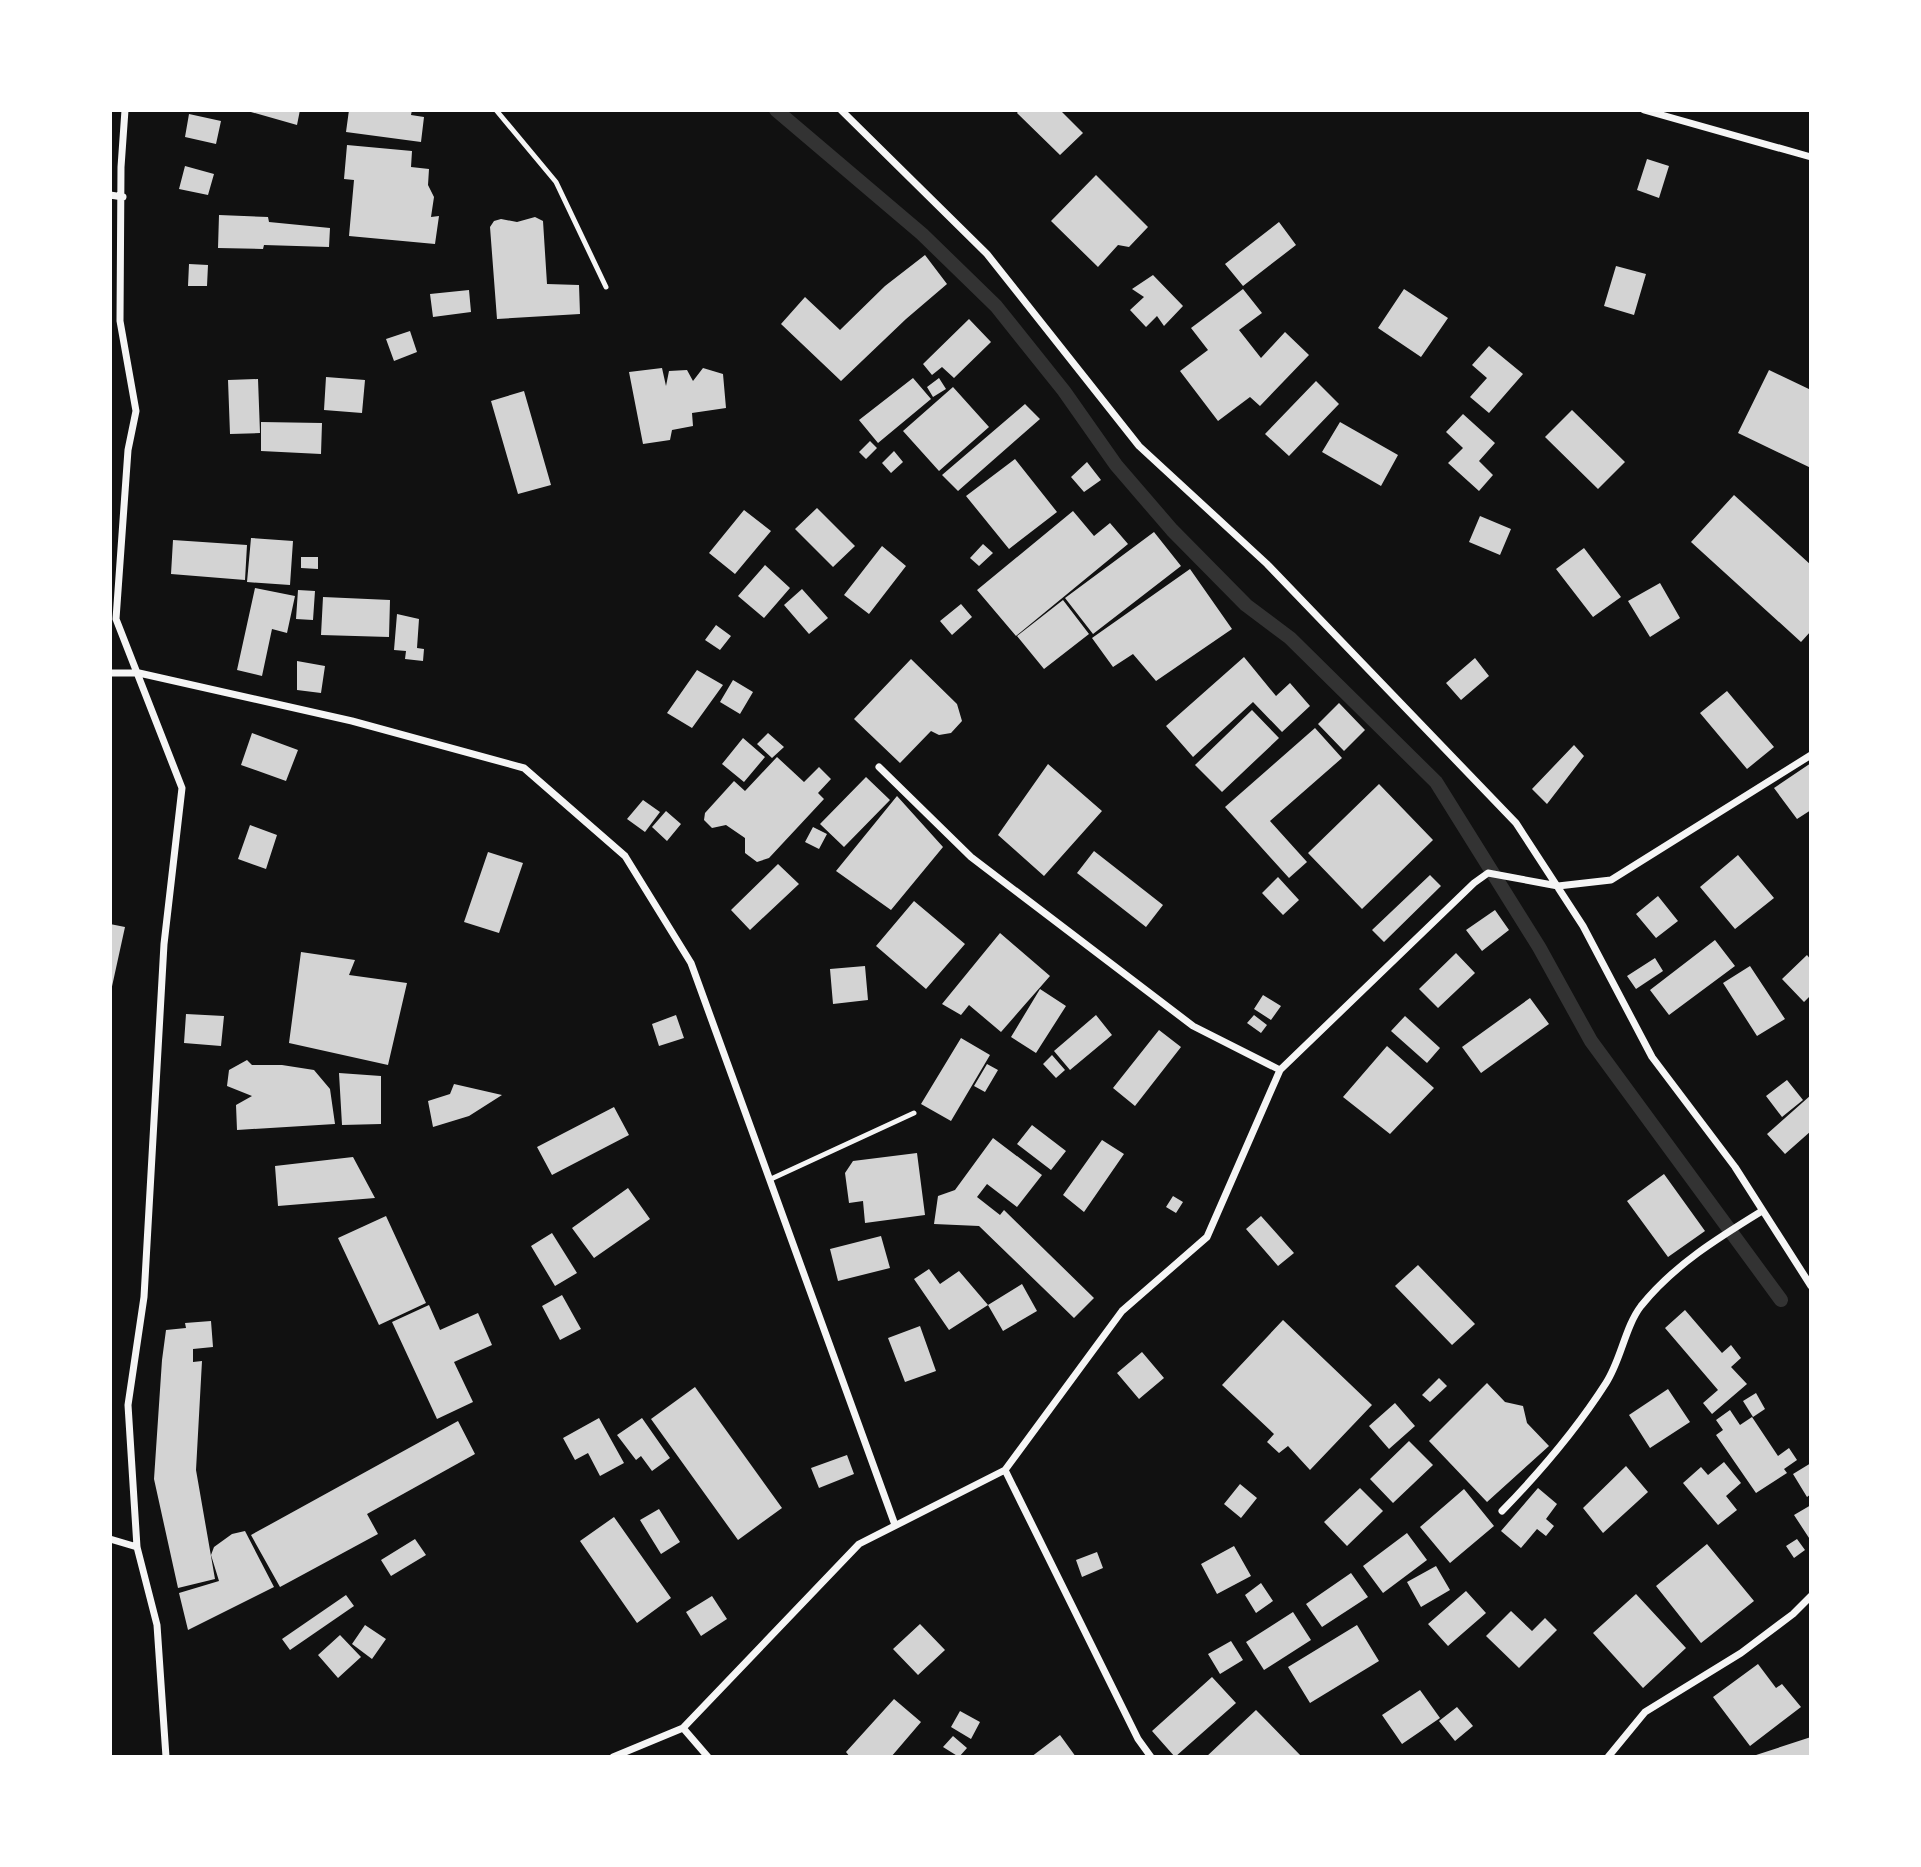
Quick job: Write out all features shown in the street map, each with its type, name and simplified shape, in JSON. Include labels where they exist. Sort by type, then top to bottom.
[{"type":"street","points":[[125,110],[120,321],[136,411],[128,450],[117,619],[182,788],[164,944],[144,1297],[128,1405],[137,1547],[157,1625],[166,1757]]},
{"type":"street","points":[[841,110],[987,254],[1139,446],[1267,564],[1516,823],[1583,926],[1651,1057],[1735,1167],[1811,1286]]},
{"type":"street","points":[[1644,110],[1811,157]]},
{"type":"street","points":[[110,195],[123,197]]},
{"type":"street","points":[[110,673],[139,673],[352,721],[524,768],[625,856],[691,963],[895,1525]]},
{"type":"street","points":[[613,1757],[683,1728],[859,1544],[1005,1470],[1122,1311],[1207,1237],[1280,1070],[1474,883],[1488,873],[1558,886],[1611,880],[1811,755]]},
{"type":"street","points":[[879,767],[971,857],[1194,1026],[1280,1070]]},
{"type":"street","points":[[1502,1511],[1556,1453],[1607,1382],[1639,1308],[1679,1268],[1711,1242],[1762,1211]]},
{"type":"street","points":[[1005,1470],[1138,1739],[1151,1757]]},
{"type":"street","points":[[110,1539],[137,1547]]},
{"type":"street","points":[[1608,1757],[1645,1712],[1741,1653],[1793,1614],[1811,1596]]},
{"type":"street","points":[[683,1728],[708,1757]]},
{"type":"lane","points":[[496,110],[556,182],[606,287]]},
{"type":"lane","points":[[771,1179],[914,1113]]},
{"type":"building","points":[[244,110],[300,110],[297,125]]},
{"type":"building","points":[[349,110],[412,110],[411,115],[424,117],[421,142],[346,132]]},
{"type":"building","points":[[1019,110],[1060,110],[1083,133],[1060,155],[1017,113]]},
{"type":"building","points":[[189,114],[221,121],[216,144],[185,137]]},
{"type":"building","points":[[347,145],[412,151],[411,167],[429,169],[428,185],[434,197],[431,217],[439,216],[435,244],[349,236],[354,180],[344,179]]},
{"type":"building","points":[[1647,159],[1669,166],[1659,198],[1637,190]]},
{"type":"building","points":[[185,166],[214,174],[208,195],[179,189]]},
{"type":"building","points":[[1096,175],[1148,227],[1129,247],[1118,245],[1098,267],[1051,221]]},
{"type":"building","points":[[219,215],[268,217],[269,222],[330,228],[329,247],[264,245],[263,249],[218,248]]},
{"type":"building","points":[[535,217],[543,221],[547,284],[579,285],[580,314],[497,319],[490,227],[494,221],[501,219],[517,222]]},
{"type":"building","points":[[1279,222],[1296,245],[1243,286],[1225,264]]},
{"type":"building","points":[[925,255],[947,284],[841,381],[781,324],[805,297],[840,330],[885,286]]},
{"type":"building","points":[[189,264],[208,265],[207,286],[188,286]]},
{"type":"building","points":[[1616,266],[1646,274],[1634,315],[1604,306]]},
{"type":"building","points":[[1153,275],[1183,306],[1164,326],[1157,316],[1146,327],[1130,310],[1144,297],[1132,289]]},
{"type":"building","points":[[1243,289],[1262,313],[1239,330],[1261,358],[1285,332],[1309,355],[1260,406],[1250,397],[1218,421],[1180,371],[1208,350],[1191,328]]},
{"type":"building","points":[[1404,289],[1448,318],[1421,357],[1378,328]]},
{"type":"building","points":[[469,290],[471,312],[433,317],[430,294]]},
{"type":"building","points":[[969,319],[991,342],[954,378],[942,367],[932,375],[923,364]]},
{"type":"building","points":[[410,331],[417,352],[394,361],[386,339]]},
{"type":"building","points":[[1489,346],[1523,374],[1489,413],[1470,397],[1487,378],[1472,365]]},
{"type":"building","points":[[662,368],[666,386],[669,371],[687,370],[693,381],[703,368],[723,374],[726,408],[692,413],[693,426],[672,430],[670,440],[643,444],[629,372]]},
{"type":"building","points":[[1769,370],[1811,390],[1811,468],[1738,433]]},
{"type":"building","points":[[326,377],[365,380],[362,413],[324,410]]},
{"type":"building","points":[[913,378],[931,399],[878,443],[859,420]]},
{"type":"building","points":[[939,378],[946,389],[933,397],[927,387]]},
{"type":"building","points":[[258,379],[260,433],[230,434],[228,380]]},
{"type":"building","points":[[1316,381],[1339,404],[1289,456],[1265,434]]},
{"type":"building","points":[[953,387],[989,427],[939,471],[903,431]]},
{"type":"building","points":[[524,391],[551,485],[518,494],[491,401]]},
{"type":"building","points":[[1025,404],[1040,419],[958,491],[942,475]]},
{"type":"building","points":[[1572,410],[1625,462],[1598,489],[1545,437]]},
{"type":"building","points":[[1463,414],[1495,443],[1479,461],[1493,475],[1479,491],[1448,463],[1463,448],[1446,432]]},
{"type":"building","points":[[261,422],[322,423],[321,454],[261,451]]},
{"type":"building","points":[[1340,422],[1398,455],[1381,486],[1322,452]]},
{"type":"building","points":[[870,441],[877,448],[866,459],[859,452]]},
{"type":"building","points":[[894,451],[903,462],[891,473],[882,463]]},
{"type":"building","points":[[1015,459],[1057,512],[1009,549],[966,496]]},
{"type":"building","points":[[1087,462],[1101,480],[1084,492],[1071,477]]},
{"type":"building","points":[[1734,495],[1811,565],[1811,631],[1801,642],[1691,542]]},
{"type":"building","points":[[817,508],[855,546],[833,567],[795,529]]},
{"type":"building","points":[[744,510],[771,531],[735,574],[709,553]]},
{"type":"building","points":[[1073,511],[1094,536],[1110,523],[1128,544],[1016,636],[977,590]]},
{"type":"building","points":[[1480,516],[1511,529],[1500,555],[1469,542]]},
{"type":"building","points":[[1154,532],[1181,566],[1093,634],[1065,598]]},
{"type":"building","points":[[251,538],[293,541],[290,585],[247,582]]},
{"type":"building","points":[[173,540],[247,545],[245,580],[171,574]]},
{"type":"building","points":[[983,544],[993,553],[979,566],[970,558]]},
{"type":"building","points":[[882,546],[906,566],[869,614],[844,595]]},
{"type":"building","points":[[1584,548],[1621,597],[1593,617],[1556,569]]},
{"type":"building","points":[[301,557],[318,557],[318,569],[301,568]]},
{"type":"building","points":[[765,565],[790,588],[764,618],[738,596]]},
{"type":"building","points":[[1190,569],[1232,629],[1156,681],[1133,654],[1113,667],[1092,638]]},
{"type":"building","points":[[1660,583],[1680,618],[1650,637],[1628,601]]},
{"type":"building","points":[[255,588],[295,596],[287,633],[272,629],[262,676],[237,670]]},
{"type":"building","points":[[802,589],[828,618],[809,634],[784,605]]},
{"type":"building","points":[[298,590],[315,591],[313,620],[296,619]]},
{"type":"building","points":[[323,597],[390,600],[389,637],[321,635]]},
{"type":"building","points":[[1063,600],[1089,634],[1044,669],[1017,636]]},
{"type":"building","points":[[961,604],[972,617],[952,635],[940,621]]},
{"type":"building","points":[[397,614],[419,619],[417,648],[424,649],[423,661],[405,659],[406,651],[394,650]]},
{"type":"building","points":[[716,625],[731,636],[720,650],[705,640]]},
{"type":"building","points":[[1244,657],[1276,696],[1290,683],[1310,706],[1282,732],[1253,702],[1193,757],[1166,726]]},
{"type":"building","points":[[1475,658],[1489,676],[1461,700],[1446,683]]},
{"type":"building","points":[[911,659],[957,704],[962,721],[951,733],[939,735],[931,731],[900,763],[854,719]]},
{"type":"building","points":[[297,661],[325,666],[321,693],[297,690]]},
{"type":"building","points":[[697,670],[723,685],[692,728],[667,713]]},
{"type":"building","points":[[733,680],[753,692],[740,714],[720,702]]},
{"type":"building","points":[[1727,691],[1774,747],[1747,769],[1700,713]]},
{"type":"building","points":[[1339,703],[1365,730],[1344,751],[1318,724]]},
{"type":"building","points":[[1252,710],[1279,738],[1222,792],[1195,765]]},
{"type":"building","points":[[1315,728],[1342,758],[1270,821],[1307,862],[1289,878],[1225,807]]},
{"type":"building","points":[[252,733],[298,750],[286,781],[241,765]]},
{"type":"building","points":[[768,733],[784,747],[772,758],[757,744]]},
{"type":"building","points":[[743,738],[765,757],[744,782],[722,764]]},
{"type":"building","points":[[1574,745],[1584,756],[1547,804],[1532,789]]},
{"type":"building","points":[[777,757],[804,782],[819,767],[831,779],[818,793],[824,799],[769,858],[757,862],[745,853],[745,838],[726,825],[712,828],[704,820],[705,813],[734,781],[745,791]]},
{"type":"building","points":[[1811,763],[1811,810],[1797,819],[1774,788]]},
{"type":"building","points":[[1048,764],[1102,811],[1044,876],[998,835]]},
{"type":"building","points":[[866,777],[890,800],[844,847],[820,824]]},
{"type":"building","points":[[1379,784],[1433,840],[1362,909],[1308,853]]},
{"type":"building","points":[[897,796],[943,847],[891,910],[836,871]]},
{"type":"building","points":[[643,800],[660,812],[645,832],[627,819]]},
{"type":"building","points":[[666,811],[681,824],[667,841],[652,827]]},
{"type":"building","points":[[250,825],[277,835],[266,869],[238,859]]},
{"type":"building","points":[[813,827],[827,834],[819,849],[805,842]]},
{"type":"building","points":[[1094,851],[1163,905],[1146,927],[1077,873]]},
{"type":"building","points":[[488,852],[523,863],[499,933],[464,922]]},
{"type":"building","points":[[1738,855],[1774,898],[1735,929],[1700,887]]},
{"type":"building","points":[[778,864],[799,884],[750,930],[731,910]]},
{"type":"building","points":[[1430,875],[1441,886],[1384,942],[1372,930]]},
{"type":"building","points":[[1278,877],[1299,900],[1283,915],[1262,893]]},
{"type":"building","points":[[1658,896],[1678,921],[1656,938],[1636,914]]},
{"type":"building","points":[[914,901],[965,944],[926,989],[876,946]]},
{"type":"building","points":[[1495,910],[1509,930],[1482,951],[1466,930]]},
{"type":"building","points":[[110,924],[125,927],[111,991],[110,991]]},
{"type":"building","points":[[1000,933],[1050,976],[1001,1032],[969,1005],[961,1015],[942,1004]]},
{"type":"building","points":[[1715,940],[1735,966],[1669,1015],[1650,990]]},
{"type":"building","points":[[301,952],[355,960],[349,975],[407,983],[388,1065],[289,1043]]},
{"type":"building","points":[[1456,953],[1475,973],[1438,1008],[1419,989]]},
{"type":"building","points":[[1807,955],[1811,960],[1811,995],[1804,1002],[1782,979]]},
{"type":"building","points":[[1655,958],[1663,971],[1636,989],[1627,976]]},
{"type":"building","points":[[865,966],[868,1000],[833,1004],[830,969]]},
{"type":"building","points":[[1750,966],[1785,1019],[1757,1036],[1723,983]]},
{"type":"building","points":[[1040,989],[1066,1006],[1036,1053],[1011,1037]]},
{"type":"building","points":[[1263,995],[1281,1006],[1271,1020],[1254,1009]]},
{"type":"building","points":[[1530,998],[1549,1024],[1481,1073],[1462,1047]]},
{"type":"building","points":[[186,1014],[224,1016],[221,1046],[184,1043]]},
{"type":"building","points":[[676,1015],[684,1038],[659,1046],[652,1024]]},
{"type":"building","points":[[1096,1015],[1112,1035],[1070,1070],[1054,1051]]},
{"type":"building","points":[[1254,1015],[1267,1025],[1261,1033],[1247,1023]]},
{"type":"building","points":[[1405,1016],[1440,1048],[1427,1063],[1391,1031]]},
{"type":"building","points":[[1159,1030],[1181,1047],[1135,1106],[1113,1088]]},
{"type":"building","points":[[961,1038],[990,1055],[951,1121],[921,1104]]},
{"type":"building","points":[[1387,1046],[1434,1088],[1390,1134],[1343,1097]]},
{"type":"building","points":[[1052,1055],[1065,1070],[1056,1078],[1043,1064]]},
{"type":"building","points":[[247,1060],[252,1065],[282,1065],[314,1070],[330,1089],[335,1124],[237,1130],[236,1105],[252,1096],[227,1086],[229,1070]]},
{"type":"building","points":[[987,1064],[998,1070],[985,1092],[974,1086]]},
{"type":"building","points":[[339,1073],[381,1076],[381,1124],[342,1125]]},
{"type":"building","points":[[1787,1080],[1803,1100],[1782,1117],[1766,1096]]},
{"type":"building","points":[[454,1084],[502,1095],[469,1116],[433,1127],[428,1101],[450,1094]]},
{"type":"building","points":[[1811,1095],[1811,1131],[1785,1154],[1767,1134]]},
{"type":"building","points":[[614,1107],[629,1135],[552,1175],[537,1147]]},
{"type":"building","points":[[1032,1125],[1066,1151],[1051,1170],[1017,1144]]},
{"type":"building","points":[[993,1138],[1042,1175],[1017,1207],[987,1184],[977,1197],[1000,1215],[1004,1210],[1094,1298],[1074,1318],[979,1226],[934,1224],[938,1196],[955,1190]]},
{"type":"building","points":[[1102,1140],[1124,1154],[1084,1212],[1063,1195]]},
{"type":"building","points":[[917,1153],[925,1215],[865,1223],[863,1201],[849,1203],[845,1173],[853,1161]]},
{"type":"building","points":[[353,1157],[375,1198],[278,1206],[275,1166]]},
{"type":"building","points":[[1664,1174],[1705,1231],[1668,1257],[1627,1201]]},
{"type":"building","points":[[628,1188],[650,1219],[594,1258],[572,1228]]},
{"type":"building","points":[[1173,1196],[1183,1202],[1176,1213],[1166,1207]]},
{"type":"building","points":[[386,1216],[426,1303],[379,1325],[338,1238]]},
{"type":"building","points":[[1261,1216],[1294,1253],[1278,1266],[1246,1229]]},
{"type":"building","points":[[552,1233],[577,1273],[555,1286],[531,1246]]},
{"type":"building","points":[[881,1236],[890,1268],[838,1281],[830,1249]]},
{"type":"building","points":[[1418,1265],[1475,1324],[1452,1345],[1395,1286]]},
{"type":"building","points":[[929,1269],[940,1284],[959,1271],[988,1305],[949,1330],[914,1279]]},
{"type":"building","points":[[1022,1284],[1037,1311],[1003,1331],[988,1305]]},
{"type":"building","points":[[562,1295],[581,1329],[560,1340],[542,1306]]},
{"type":"building","points":[[429,1305],[440,1330],[478,1313],[492,1345],[454,1362],[473,1402],[437,1419],[392,1322]]},
{"type":"building","points":[[1685,1310],[1722,1353],[1731,1345],[1741,1358],[1731,1367],[1747,1384],[1712,1414],[1703,1403],[1718,1390],[1665,1328]]},
{"type":"building","points":[[1283,1320],[1372,1405],[1310,1470],[1288,1446],[1279,1453],[1267,1442],[1274,1434],[1222,1385]]},
{"type":"building","points":[[211,1321],[213,1347],[193,1349],[193,1362],[202,1361],[196,1470],[215,1579],[178,1588],[154,1479],[162,1360],[166,1330],[186,1328],[185,1323]]},
{"type":"building","points":[[920,1326],[936,1371],[905,1382],[888,1338]]},
{"type":"building","points":[[1142,1352],[1164,1378],[1139,1399],[1117,1373]]},
{"type":"building","points":[[1439,1378],[1447,1386],[1430,1402],[1422,1395]]},
{"type":"building","points":[[1487,1383],[1505,1402],[1523,1406],[1527,1423],[1549,1446],[1487,1502],[1429,1441]]},
{"type":"building","points":[[695,1387],[782,1508],[738,1540],[651,1419]]},
{"type":"building","points":[[1668,1389],[1690,1422],[1650,1448],[1629,1415]]},
{"type":"building","points":[[1756,1393],[1765,1409],[1753,1417],[1743,1401]]},
{"type":"building","points":[[1395,1403],[1415,1426],[1389,1449],[1369,1426]]},
{"type":"building","points":[[1730,1410],[1740,1425],[1752,1417],[1778,1456],[1789,1448],[1797,1460],[1784,1469],[1787,1473],[1756,1493],[1716,1435],[1723,1430],[1716,1420]]},
{"type":"building","points":[[599,1418],[624,1463],[600,1476],[588,1453],[575,1460],[563,1438]]},
{"type":"building","points":[[642,1418],[670,1458],[652,1471],[641,1456],[636,1460],[617,1435]]},
{"type":"building","points":[[458,1421],[475,1454],[367,1514],[378,1534],[280,1587],[251,1535]]},
{"type":"building","points":[[1409,1441],[1433,1465],[1393,1503],[1370,1479]]},
{"type":"building","points":[[847,1455],[854,1474],[819,1488],[811,1468]]},
{"type":"building","points":[[1724,1462],[1741,1483],[1726,1496],[1737,1510],[1718,1525],[1683,1483],[1701,1467],[1708,1475]]},
{"type":"building","points":[[1811,1463],[1811,1494],[1807,1497],[1793,1474]]},
{"type":"building","points":[[1626,1466],[1648,1492],[1603,1533],[1583,1508]]},
{"type":"building","points":[[1240,1484],[1257,1498],[1241,1518],[1224,1504]]},
{"type":"building","points":[[1360,1488],[1383,1511],[1347,1546],[1324,1522]]},
{"type":"building","points":[[1538,1488],[1557,1504],[1546,1519],[1554,1526],[1546,1536],[1537,1529],[1521,1548],[1501,1531]]},
{"type":"building","points":[[1464,1489],[1494,1526],[1450,1563],[1420,1527]]},
{"type":"building","points":[[1811,1505],[1811,1541],[1794,1515]]},
{"type":"building","points":[[659,1509],[680,1542],[661,1554],[640,1520]]},
{"type":"building","points":[[614,1517],[671,1598],[637,1623],[580,1541]]},
{"type":"building","points":[[245,1531],[274,1587],[188,1630],[179,1593],[219,1581],[211,1555],[214,1547],[232,1534]]},
{"type":"building","points":[[1407,1533],[1427,1560],[1383,1593],[1363,1566]]},
{"type":"building","points":[[415,1539],[426,1555],[391,1576],[381,1560]]},
{"type":"building","points":[[1797,1539],[1805,1550],[1794,1558],[1786,1546]]},
{"type":"building","points":[[1707,1544],[1754,1601],[1701,1643],[1656,1586]]},
{"type":"building","points":[[1234,1546],[1251,1576],[1217,1594],[1201,1564]]},
{"type":"building","points":[[1097,1552],[1103,1568],[1082,1577],[1076,1560]]},
{"type":"building","points":[[1436,1566],[1450,1590],[1421,1607],[1407,1582]]},
{"type":"building","points":[[1351,1573],[1368,1597],[1322,1627],[1306,1604]]},
{"type":"building","points":[[1261,1583],[1273,1601],[1256,1613],[1245,1595]]},
{"type":"building","points":[[1466,1591],[1486,1613],[1448,1646],[1428,1624]]},
{"type":"building","points":[[1636,1594],[1686,1648],[1643,1688],[1593,1633]]},
{"type":"building","points":[[346,1595],[354,1606],[290,1650],[282,1639]]},
{"type":"building","points":[[712,1596],[727,1619],[701,1636],[686,1612]]},
{"type":"building","points":[[1511,1611],[1532,1631],[1545,1618],[1557,1630],[1519,1668],[1486,1636]]},
{"type":"building","points":[[1293,1612],[1311,1640],[1264,1670],[1246,1642]]},
{"type":"building","points":[[920,1624],[945,1650],[918,1675],[893,1649]]},
{"type":"building","points":[[365,1625],[386,1639],[372,1659],[352,1644]]},
{"type":"building","points":[[1357,1625],[1379,1661],[1310,1703],[1288,1667]]},
{"type":"building","points":[[340,1635],[361,1657],[338,1678],[318,1655]]},
{"type":"building","points":[[1231,1641],[1243,1660],[1220,1674],[1208,1654]]},
{"type":"building","points":[[1758,1664],[1776,1688],[1782,1684],[1801,1707],[1750,1746],[1713,1697]]},
{"type":"building","points":[[1212,1677],[1236,1703],[1175,1757],[1152,1731]]},
{"type":"building","points":[[1420,1690],[1440,1718],[1402,1744],[1382,1715]]},
{"type":"building","points":[[894,1699],[921,1722],[891,1757],[850,1757],[846,1752]]},
{"type":"building","points":[[1457,1707],[1473,1726],[1455,1741],[1439,1721]]},
{"type":"building","points":[[1256,1710],[1302,1757],[1206,1757]]},
{"type":"building","points":[[960,1711],[980,1722],[971,1739],[951,1727]]},
{"type":"building","points":[[1060,1735],[1076,1757],[1031,1757]]},
{"type":"building","points":[[953,1736],[967,1748],[959,1757],[943,1747]]},
{"type":"building","points":[[1811,1737],[1811,1757],[1753,1756]]},
{"type":"waterway","points":[[776,110],[922,234],[996,306],[1064,391],[1116,465],[1172,530],[1246,605],[1290,638],[1436,782],[1539,947],[1591,1041],[1781,1300]]}]
